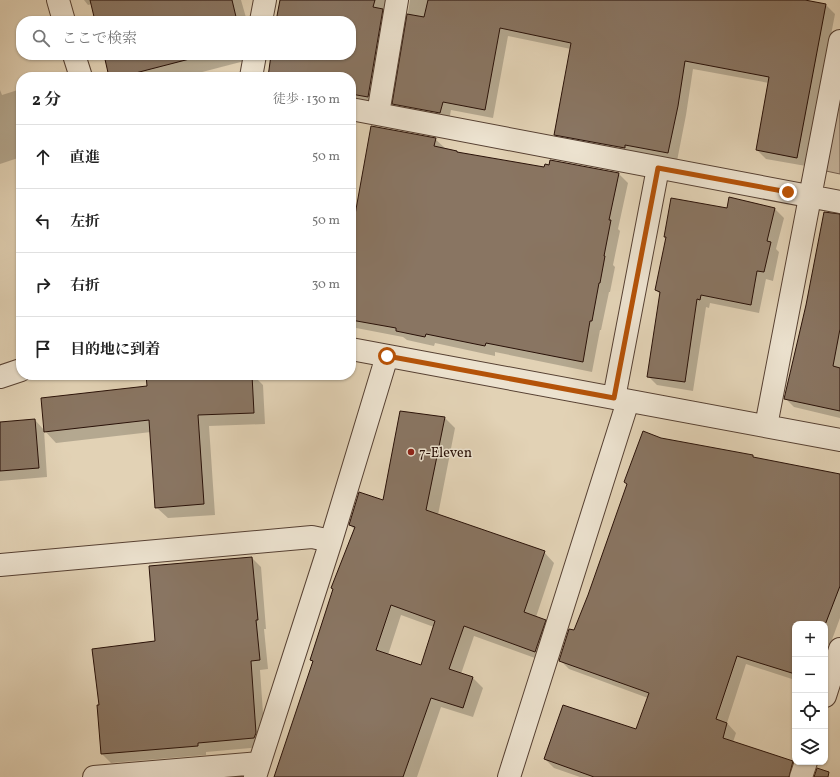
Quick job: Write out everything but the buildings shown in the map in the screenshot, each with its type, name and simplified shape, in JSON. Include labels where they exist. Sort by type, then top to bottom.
[{"type":"street","points":[[58,0],[63,16]]},
{"type":"street","points":[[262,16],[265,0]]},
{"type":"street","points":[[378,114],[397,0]]},
{"type":"street","points":[[766,426],[840,41]]},
{"type":"street","points":[[76,60],[79,72]]},
{"type":"street","points":[[252,72],[254,60]]},
{"type":"street","points":[[356,110],[840,202]]},
{"type":"street","points":[[510,777],[621,400],[658,168]]},
{"type":"street","points":[[356,350],[840,440]]},
{"type":"street","points":[[94,777],[257,770],[331,541],[387,356]]},
{"type":"street","points":[[0,377],[16,372]]},
{"type":"street","points":[[0,565],[312,537],[331,541]]},
{"type":"street","points":[[826,693],[836,672],[840,649]]},
{"type":"street","points":[[801,777],[805,765]]},
{"type":"shaded area","points":[[840,95],[840,174],[826,171]]},
{"type":"place","name":"7-Eleven","points":[[411,452]]},
{"type":"route","points":[[387,356],[614,398],[658,168],[788,192]]}]
